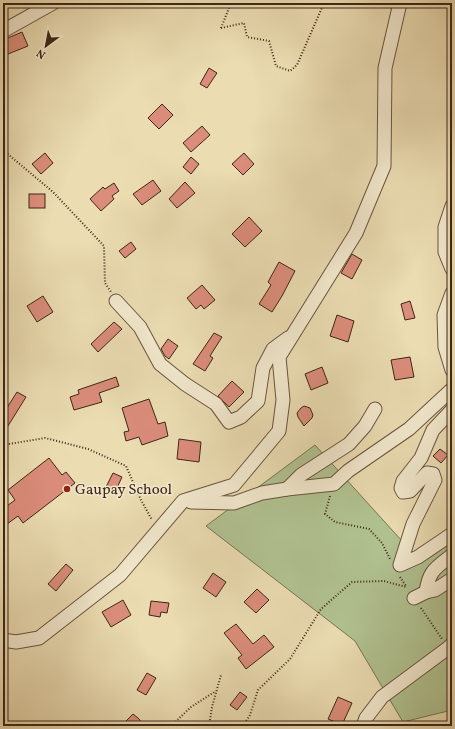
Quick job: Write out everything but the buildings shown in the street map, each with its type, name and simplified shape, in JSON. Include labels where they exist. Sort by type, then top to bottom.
[{"type":"street","points":[[3,31],[53,3]]},
{"type":"street","points":[[3,640],[16,642],[39,638],[120,575],[184,501],[234,485],[279,431],[283,400],[279,357],[356,233],[384,166],[385,68],[400,3]]},
{"type":"street","points":[[452,206],[445,227],[445,252],[452,269]]},
{"type":"street","points":[[452,293],[444,315],[445,347],[452,370]]},
{"type":"street","points":[[116,301],[140,327],[160,364],[185,384],[216,404],[229,422],[242,417],[258,401],[263,368],[273,349],[286,340],[298,328]]},
{"type":"street","points":[[184,501],[234,503],[262,493],[334,484],[348,471],[409,429],[452,390]]},
{"type":"street","points":[[287,489],[300,476],[349,444],[365,426],[375,409]]},
{"type":"street","points":[[397,567],[413,524],[435,480],[433,474],[427,473],[410,491],[403,492],[401,488],[403,481],[420,458],[433,430],[452,410]]},
{"type":"street","points":[[397,567],[418,557],[452,534]]},
{"type":"street","points":[[426,592],[427,580],[431,572],[452,555]]},
{"type":"street","points":[[414,598],[426,592],[435,590],[452,579]]},
{"type":"street","points":[[363,726],[366,718],[382,697],[450,646]]},
{"type":"path","points":[[231,3],[221,28],[244,23],[247,37],[270,42],[276,66],[290,71],[296,65],[324,3]]},
{"type":"path","points":[[3,150],[53,192],[104,246],[105,283],[116,301]]},
{"type":"path","points":[[3,445],[45,438],[88,449],[126,466],[141,500],[158,530]]},
{"type":"path","points":[[334,484],[325,514],[335,522],[369,528],[382,544],[397,567],[406,587],[450,646]]},
{"type":"path","points":[[243,726],[250,715],[258,690],[290,659],[321,609],[352,582],[384,580],[406,587]]},
{"type":"path","points":[[209,726],[212,707],[221,675]]},
{"type":"path","points":[[171,726],[191,707],[216,692]]},
{"type":"green space","points":[[315,445],[412,552],[452,539],[452,710],[403,722],[355,641],[206,526]]},
{"type":"place","name":"Gaupay School","points":[[67,489]]}]
